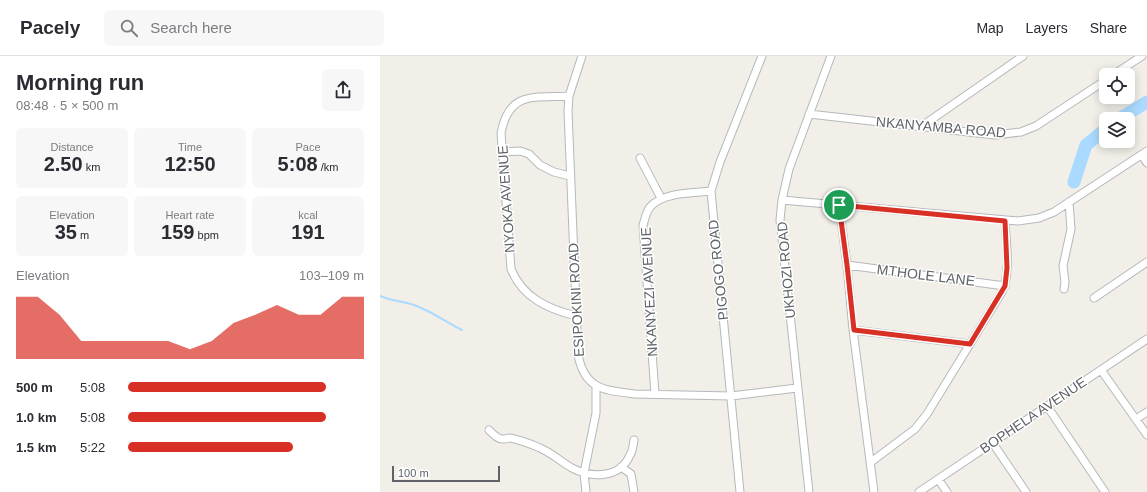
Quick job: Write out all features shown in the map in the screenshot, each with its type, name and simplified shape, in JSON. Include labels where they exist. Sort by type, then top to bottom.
[{"type":"street","name":"ESIPOKINI ROAD","points":[[582,56],[569,96],[570,176],[578,355],[580,366],[588,380],[596,386]]},
{"type":"street","name":"PIGOGO ROAD","points":[[740,492],[711,191],[720,162],[762,56]]},
{"type":"street","name":"UKHOZI ROAD","points":[[809,492],[780,220],[782,200],[789,169],[831,56]]},
{"type":"street","points":[[922,126],[1023,56]]},
{"type":"street","points":[[1124,68],[1142,56]]},
{"type":"street","name":"NKANYAMBA ROAD","points":[[809,114],[994,135],[1021,132],[1036,126],[1099,85]]},
{"type":"street","name":"NYOKA AVENUE","points":[[569,96],[530,98],[514,105],[510,108],[503,120],[501,133],[511,269],[524,291],[536,300],[564,313],[576,316]]},
{"type":"street","points":[[502,152],[520,151],[529,154],[540,165],[554,172],[570,176]]},
{"type":"street","points":[[782,200],[1018,221],[1039,218],[1054,212],[1144,153],[1147,163]]},
{"type":"street","points":[[640,158],[662,198]]},
{"type":"street","name":"NKANYEZI AVENUE","points":[[655,394],[643,225],[647,211],[662,198],[681,194],[711,191]]},
{"type":"street","points":[[1064,289],[1066,282],[1063,266],[1071,229],[1069,202]]},
{"type":"street","points":[[839,205],[874,492]]},
{"type":"street","points":[[871,462],[900,442],[927,414],[1005,286],[1007,268],[1005,221]]},
{"type":"street","points":[[1094,298],[1147,262]]},
{"type":"street","name":"MTHOLE LANE","points":[[847,265],[1005,286]]},
{"type":"street","points":[[854,330],[970,344]]},
{"type":"street","name":"BOPHELA AVENUE","points":[[919,492],[1147,339]]},
{"type":"street","points":[[1101,370],[1147,435]]},
{"type":"street","points":[[586,492],[584,473],[596,413],[596,386],[635,394],[730,396],[797,388]]},
{"type":"street","points":[[1047,406],[1105,492]]},
{"type":"street","points":[[1136,419],[1147,412]]},
{"type":"street","points":[[489,430],[496,437],[503,440],[509,438],[540,448],[553,454],[572,468],[584,473],[599,475],[614,472],[621,467],[631,454],[634,440]]},
{"type":"street","points":[[992,442],[1026,492]]},
{"type":"street","points":[[621,467],[631,474],[634,492]]},
{"type":"street","points":[[938,479],[947,492]]},
{"type":"waterway","points":[[1131,112],[1147,102]]},
{"type":"waterway","points":[[1074,182],[1086,145],[1099,135]]},
{"type":"waterway","points":[[380,296],[420,307],[462,330]]},
{"type":"route","points":[[839,205],[1005,221],[1007,268],[1005,286],[970,344],[854,330],[839,205]]}]
